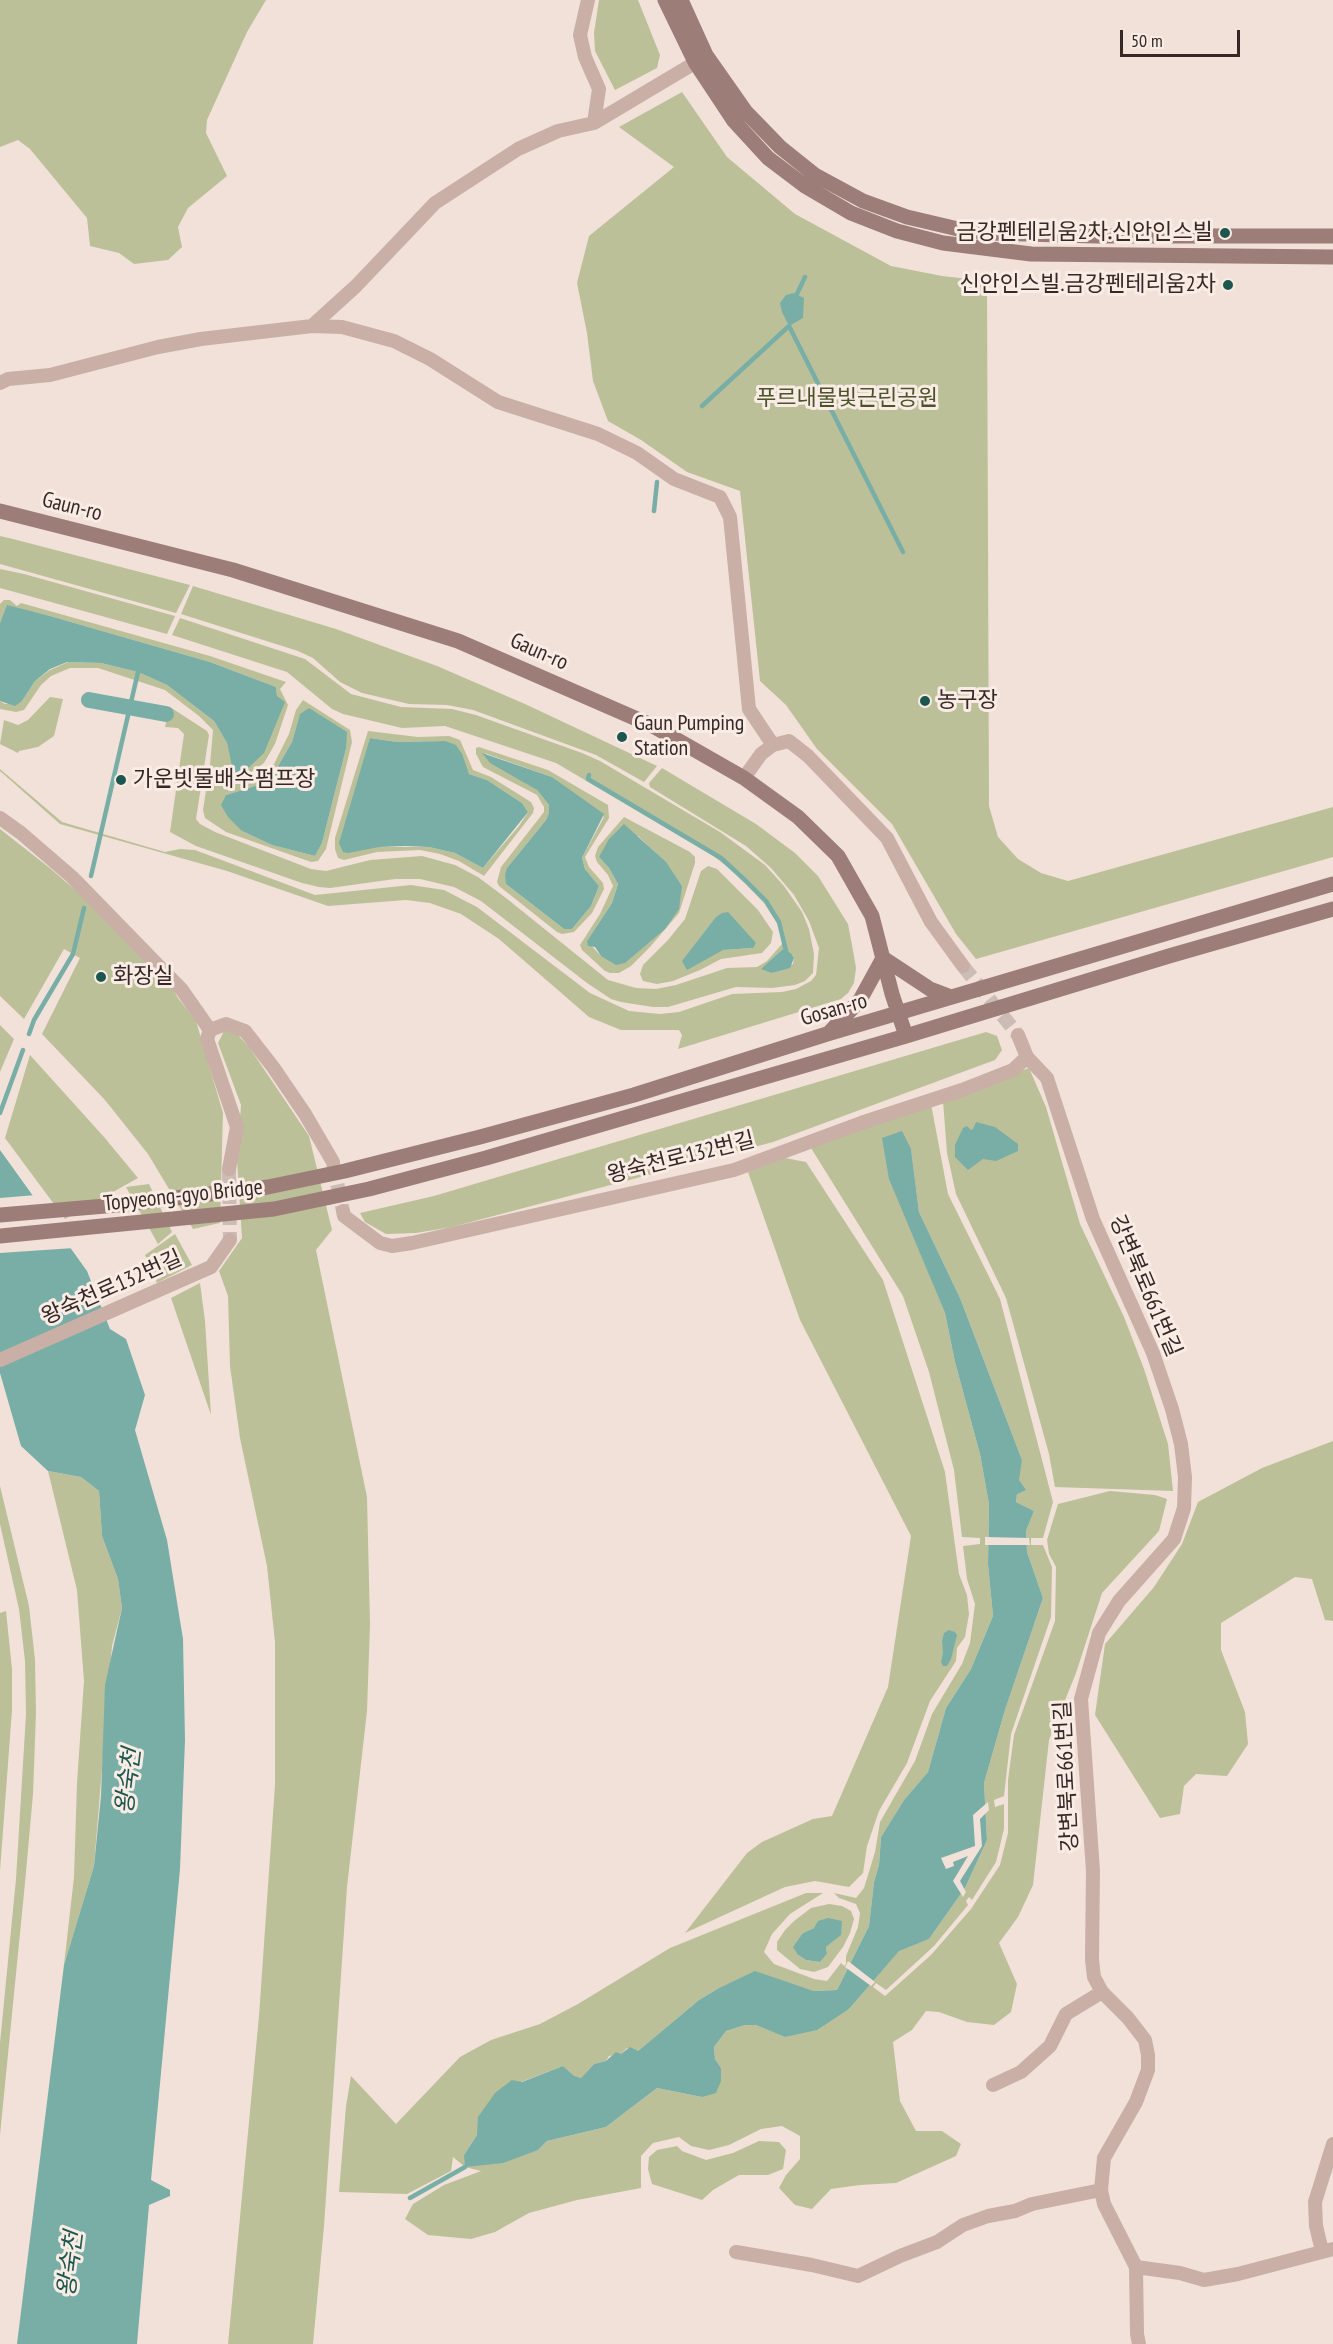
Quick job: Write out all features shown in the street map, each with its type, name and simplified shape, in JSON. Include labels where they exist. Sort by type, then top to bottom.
[{"type":"street","points":[[588,0],[580,35],[585,57],[599,89],[594,123]]},
{"type":"street","points":[[665,0],[701,59],[734,121],[768,158],[805,186],[851,213],[897,231],[943,243],[1031,254],[1333,257]]},
{"type":"street","points":[[681,0],[701,59],[746,112],[780,147],[815,175],[863,201],[907,217],[958,229],[990,233],[1096,236],[1333,236]]},
{"type":"street","points":[[312,326],[356,286],[435,203],[518,149],[558,131],[594,123],[701,59]]},
{"type":"street","points":[[0,383],[8,379],[50,375],[158,347],[201,339],[312,326],[342,327],[394,341],[430,359],[498,402],[598,434],[637,453],[674,479],[720,497],[730,517],[749,709],[773,746]]},
{"type":"street","name":"Gaun-ro","points":[[0,511],[234,570],[459,641],[653,726],[744,778],[798,817],[838,856],[872,916],[898,1015],[906,1036]]},
{"type":"street","points":[[744,778],[761,754],[773,746],[789,741],[808,756],[887,838],[931,922],[963,966]]},
{"type":"street","points":[[0,818],[72,877],[182,990],[210,1030]]},
{"type":"street","name":"Gosan-ro","points":[[339,1166],[480,1137],[634,1095],[827,1034],[898,1015],[951,997],[1333,884]]},
{"type":"street","name":"Gosan-ro","points":[[369,1189],[486,1158],[1333,909]]},
{"type":"street","points":[[827,1034],[860,1000],[883,958],[923,985],[951,997]]},
{"type":"street","points":[[210,1030],[226,1024],[245,1031],[306,1114],[339,1166]]},
{"type":"street","points":[[210,1030],[207,1039],[237,1127],[229,1169]]},
{"type":"street","name":"강변북로661번길","points":[[1018,1035],[1028,1057],[1047,1078],[1093,1219],[1153,1353],[1172,1408],[1181,1444],[1185,1477],[1184,1508],[1174,1539],[1119,1601],[1099,1633],[1082,1699],[1093,1871],[1092,1960],[1095,1977],[1102,1992],[1128,2018],[1145,2040],[1148,2055],[1148,2070],[1136,2102],[1104,2158],[1101,2190],[1104,2204],[1136,2267]]},
{"type":"street","name":"왕숙천로132번길","points":[[343,1211],[344,1216],[380,1243],[392,1246],[423,1240],[734,1170],[861,1123],[962,1090],[1013,1070],[1028,1057]]},
{"type":"street","name":"Topyeong-gyo Bridge","points":[[0,1215],[117,1205],[268,1187],[339,1166]]},
{"type":"street","name":"Topyeong-gyo Bridge","points":[[0,1236],[274,1209],[369,1189]]},
{"type":"street","name":"왕숙천로132번길","points":[[0,1360],[211,1267],[230,1240]]},
{"type":"street","points":[[993,2085],[1021,2072],[1050,2046],[1066,2014],[1102,1992]]},
{"type":"street","points":[[1139,2344],[1136,2267],[1180,2273],[1204,2280],[1238,2274],[1328,2250],[1316,2226],[1315,2202],[1333,2144]]},
{"type":"street","points":[[736,2252],[812,2265],[858,2276],[900,2256],[938,2242],[963,2225],[988,2216],[1015,2211],[1032,2204],[1101,2190]]},
{"type":"green space","points":[[0,0],[266,0],[247,32],[207,120],[206,133],[227,176],[188,208],[178,227],[182,247],[168,260],[134,264],[119,253],[90,246],[87,218],[30,149],[18,140],[0,147]]},
{"type":"green space","points":[[599,0],[638,0],[660,55],[657,68],[615,90],[595,51],[594,33]]},
{"type":"green space","name":"푸르내물빛근린공원","points":[[682,92],[727,157],[795,214],[891,266],[942,276],[987,281],[989,806],[998,837],[1018,859],[1041,873],[1068,881],[1333,807],[1333,857],[976,959],[956,934],[892,824],[817,749],[786,705],[760,681],[740,491],[687,472],[641,440],[608,421],[593,381],[587,333],[577,283],[589,236],[674,167],[619,127]]},
{"type":"green space","points":[[0,536],[190,585],[176,613],[0,564]]},
{"type":"green space","points":[[0,569],[175,616],[167,634],[0,588]]},
{"type":"green space","points":[[193,586],[336,629],[437,666],[525,704],[657,766],[644,782],[596,755],[473,710],[447,705],[409,704],[362,693],[340,682],[313,658],[298,651],[181,614]]},
{"type":"green space","points":[[4,600],[10,600],[17,606],[21,603],[210,656],[286,682],[280,689],[288,705],[275,744],[264,763],[247,775],[230,779],[209,776],[213,730],[199,716],[165,690],[98,668],[70,668],[51,676],[41,685],[24,710],[16,712],[0,709],[0,701],[5,704],[22,701],[35,681],[50,670],[68,662],[101,663],[138,672],[167,685],[214,721],[227,743],[235,774],[277,696],[276,687],[210,662],[50,616],[7,606],[0,623],[0,604]]},
{"type":"green space","points":[[180,618],[305,659],[351,694],[401,707],[452,709],[476,715],[600,761],[720,832],[765,865],[784,886],[802,912],[809,929],[814,954],[813,973],[805,981],[795,985],[772,988],[736,987],[668,1007],[621,1002],[611,999],[587,983],[481,901],[454,887],[420,879],[395,879],[330,888],[319,887],[196,846],[170,832],[184,734],[178,728],[165,727],[170,707],[207,731],[209,735],[196,819],[200,824],[215,832],[311,869],[326,871],[370,860],[422,856],[455,865],[478,877],[506,898],[608,980],[636,988],[656,989],[676,985],[727,968],[757,967],[767,961],[782,944],[777,923],[764,903],[733,871],[712,855],[556,763],[445,726],[402,728],[343,714],[332,709],[287,672],[172,635]],"holes":[[[783,949],[791,953],[794,958],[793,964],[773,973],[766,970],[769,963]]]},
{"type":"green space","points":[[50,697],[63,699],[54,736],[38,747],[18,753],[0,744],[4,720],[18,725],[28,720]]},
{"type":"green space","points":[[303,700],[350,730],[352,742],[326,849],[318,861],[311,862],[226,832],[205,818],[203,810],[207,784],[245,784],[259,777],[274,764],[289,734],[296,710]],"holes":[[[300,715],[330,723],[346,732],[346,749],[322,843],[315,856],[272,845],[242,831],[226,795],[258,785],[278,766],[292,742]]]},
{"type":"green space","points":[[368,731],[418,737],[449,736],[460,740],[473,770],[491,777],[531,802],[534,808],[533,813],[484,876],[459,861],[420,850],[377,852],[344,860],[338,858],[335,838]],"holes":[[[370,738],[397,742],[445,741],[469,774],[487,780],[522,803],[528,812],[483,868],[455,853],[429,847],[379,847]]]},
{"type":"green space","points":[[479,747],[548,770],[608,805],[609,818],[585,857],[589,867],[603,883],[604,889],[592,913],[574,932],[562,934],[557,932],[499,886],[497,882],[501,867],[544,812],[544,807],[537,795],[483,767],[476,754],[476,748]],"holes":[[[484,753],[552,777],[604,817],[582,858],[585,869],[599,886],[591,906],[572,929],[564,929],[506,884],[507,868],[546,820],[549,805],[537,790]]]},
{"type":"green space","points":[[662,768],[756,824],[795,853],[818,876],[848,924],[852,945],[856,968],[854,983],[841,999],[678,1049],[682,1035],[679,1030],[621,1030],[589,1017],[499,939],[461,914],[430,903],[406,900],[328,906],[227,871],[60,824],[0,771],[0,769],[62,822],[165,852],[180,849],[195,850],[315,895],[411,885],[444,890],[477,907],[590,993],[629,1011],[660,1014],[679,1012],[732,994],[782,992],[796,989],[811,981],[816,975],[819,948],[809,921],[794,895],[771,868],[746,846],[650,787],[649,783]]},
{"type":"green space","points":[[624,817],[690,852],[695,857],[679,913],[631,966],[619,973],[605,971],[582,950],[580,945],[600,914],[613,886],[608,875],[597,862],[595,856],[598,847]],"holes":[[[638,836],[665,862],[682,886],[601,956],[587,941],[612,903],[618,884],[609,868],[599,857]]]},
{"type":"green space","points":[[0,829],[51,869],[113,923],[167,979],[196,1021],[223,1113],[220,1223],[193,1229],[148,1154],[105,1100],[42,1034],[80,958],[64,949],[24,1019],[0,996]]},
{"type":"green space","points":[[708,866],[717,869],[758,910],[773,932],[771,943],[762,953],[721,959],[673,981],[657,984],[643,981],[640,974],[643,965],[685,919],[701,871]],"holes":[[[715,918],[753,948],[723,950],[682,962]]]},
{"type":"green space","points":[[0,1025],[14,1039],[0,1072]]},
{"type":"green space","points":[[224,1031],[236,1033],[249,1047],[309,1136],[332,1230],[316,1250],[367,1497],[370,1624],[367,1711],[347,1887],[324,2226],[313,2344],[228,2344],[259,2016],[275,1785],[275,1642],[267,1566],[240,1438],[230,1366],[228,1296],[219,1271],[242,1238],[237,1160],[241,1105],[218,1043]]},
{"type":"green space","points":[[986,1032],[997,1036],[1002,1050],[995,1060],[773,1142],[452,1227],[416,1233],[386,1234],[365,1222],[360,1213],[434,1196]]},
{"type":"green space","points":[[30,1055],[138,1178],[65,1219],[5,1138]]},
{"type":"green space","points":[[1029,1068],[1046,1107],[1080,1224],[1124,1317],[1144,1369],[1168,1444],[1173,1491],[1055,1487],[1049,1454],[1006,1298],[956,1194],[947,1153],[943,1101]]},
{"type":"green space","points":[[931,1104],[948,1194],[1000,1299],[1053,1502],[1043,1538],[1031,1538],[1031,1545],[1043,1545],[1052,1567],[1051,1617],[1011,1734],[1004,1796],[994,1800],[995,1807],[1004,1804],[1004,1829],[996,1862],[972,1900],[969,1897],[966,1901],[968,1905],[934,1946],[886,1990],[876,1983],[873,1987],[885,1996],[931,1955],[971,1909],[1000,1865],[1008,1833],[1008,1780],[1014,1735],[1055,1621],[1056,1567],[1049,1554],[1047,1540],[1058,1504],[1110,1491],[1155,1495],[1167,1499],[1159,1531],[1102,1593],[1076,1673],[1049,1740],[1033,1885],[1018,1917],[999,1943],[1017,1984],[1011,2012],[994,2025],[967,2022],[939,2012],[926,2011],[912,2030],[893,2042],[900,2101],[916,2131],[942,2131],[961,2144],[956,2156],[896,2183],[831,2189],[812,2209],[795,2205],[779,2188],[786,2175],[800,2159],[800,2136],[782,2126],[761,2129],[729,2145],[709,2150],[691,2146],[679,2137],[653,2143],[641,2156],[641,2188],[577,2200],[529,2213],[495,2232],[471,2239],[428,2235],[405,2219],[413,2204],[444,2185],[481,2171],[465,2167],[453,2157],[451,2171],[407,2194],[339,2192],[346,2106],[351,2076],[396,2124],[460,2057],[491,2040],[540,2024],[578,2004],[670,1948],[806,1893],[823,1893],[790,1914],[772,1934],[764,1952],[774,1964],[814,1979],[827,1981],[841,1963],[844,1966],[846,1964],[846,1956],[858,1927],[860,1913],[856,1904],[839,1898],[834,1893],[856,1898],[864,1888],[875,1852],[880,1822],[915,1761],[932,1714],[962,1664],[970,1643],[975,1604],[967,1579],[963,1546],[980,1544],[980,1538],[962,1537],[954,1470],[929,1372],[903,1296],[811,1148]],"holes":[[[911,1150],[919,1212],[960,1298],[1022,1460],[1016,1502],[1034,1511],[1026,1531],[1027,1552],[1043,1598],[1005,1710],[984,1783],[987,1840],[965,1888],[929,1939],[899,1950],[849,2009],[786,2037],[756,2025],[745,2025],[726,2031],[714,2047],[715,2059],[721,2068],[702,2097],[657,2088],[606,2127],[547,2141],[538,2150],[464,2155],[477,2135],[521,2082],[563,2066],[574,2077],[581,2078],[594,2064],[606,2061],[609,2056],[621,2054],[627,2048],[638,2051],[699,2000],[755,1972],[814,1991],[837,1990],[869,1926],[881,1837],[904,1800],[928,1772],[946,1708],[971,1669],[993,1616],[988,1564],[989,1504],[980,1454],[955,1362],[945,1313],[906,1217]]]},
{"type":"green space","points":[[785,1158],[806,1162],[883,1280],[945,1472],[959,1574],[967,1595],[969,1614],[965,1637],[957,1648],[956,1661],[930,1701],[907,1763],[879,1811],[867,1846],[863,1873],[849,1887],[815,1881],[785,1887],[685,1933],[747,1853],[762,1842],[813,1819],[832,1816],[888,1687],[911,1536],[800,1320],[748,1172]]},
{"type":"green space","points":[[149,1184],[172,1232],[158,1244],[126,1187]]},
{"type":"green space","points":[[175,1234],[192,1265],[157,1283],[145,1255]]},
{"type":"green space","points":[[200,1283],[205,1321],[211,1415],[171,1298]]},
{"type":"green space","points":[[1333,1441],[1333,1621],[1325,1620],[1312,1579],[1295,1577],[1221,1623],[1221,1650],[1245,1712],[1248,1744],[1227,1776],[1196,1774],[1184,1786],[1180,1814],[1160,1818],[1095,1715],[1105,1644],[1154,1587],[1182,1544],[1198,1502],[1262,1468]]},
{"type":"green space","points":[[48,1471],[81,1477],[99,1491],[102,1536],[118,1579],[122,1608],[112,1646],[94,1866],[64,1965],[74,1877],[84,1681],[77,1590]]},
{"type":"green space","points":[[0,1486],[29,1606],[35,1660],[36,1713],[33,1794],[0,2135],[0,2043],[16,1879],[26,1714],[25,1661],[19,1609],[0,1524]]},
{"type":"green space","points":[[6,1611],[12,1669],[12,1710],[0,1871],[0,1613]]},
{"type":"green space","points":[[829,1904],[842,1906],[851,1911],[854,1919],[843,1947],[828,1967],[814,1972],[800,1969],[777,1950],[777,1942],[785,1930],[811,1908]],"holes":[[[814,1928],[841,1934],[826,1947],[827,1954],[820,1962],[806,1960],[798,1955],[803,1933]]]},
{"type":"green space","points":[[759,2141],[779,2142],[786,2150],[783,2169],[768,2175],[739,2175],[713,2190],[702,2200],[652,2184],[648,2169],[649,2157],[657,2150],[677,2146],[682,2151],[706,2160],[733,2153]]},
{"type":"water","points":[[794,293],[804,298],[803,318],[789,326],[780,303],[786,295]]},
{"type":"water","points":[[7,605],[210,662],[276,687],[277,696],[285,702],[264,753],[245,771],[234,775],[227,743],[214,721],[167,685],[138,672],[101,663],[67,662],[50,669],[35,681],[22,701],[15,706],[0,701],[0,623]]},
{"type":"water","points":[[309,708],[347,732],[346,749],[322,843],[315,856],[272,845],[242,831],[228,817],[221,805],[226,795],[258,785],[278,766],[292,742],[300,714]]},
{"type":"water","points":[[370,738],[397,742],[445,741],[456,745],[469,774],[487,780],[522,803],[528,812],[483,868],[455,853],[429,847],[379,847],[343,852],[339,843]]},
{"type":"water","points":[[482,753],[552,777],[604,814],[582,858],[585,869],[599,886],[591,906],[572,929],[564,929],[506,884],[507,868],[546,820],[549,805],[537,790],[490,763]]},
{"type":"water","points":[[624,824],[666,862],[682,886],[679,909],[665,929],[625,963],[616,965],[601,956],[595,947],[588,946],[587,941],[612,903],[618,884],[609,868],[599,857],[609,839]]},
{"type":"water","points":[[728,912],[756,943],[753,948],[723,950],[687,970],[682,961],[715,918]]},
{"type":"water","points":[[783,949],[791,953],[794,958],[790,968],[772,973],[761,969]]},
{"type":"water","points":[[976,1122],[995,1127],[1018,1144],[1018,1151],[996,1161],[983,1159],[968,1170],[955,1157],[955,1145],[963,1128],[967,1126],[971,1130]]},
{"type":"water","points":[[902,1131],[911,1149],[919,1212],[960,1298],[1022,1460],[1019,1480],[1026,1490],[1017,1494],[1016,1502],[1034,1511],[1026,1531],[1027,1552],[1043,1598],[1005,1710],[984,1783],[987,1840],[965,1888],[929,1939],[899,1951],[849,2009],[817,2030],[785,2037],[756,2025],[745,2025],[726,2031],[714,2047],[715,2059],[721,2068],[721,2081],[716,2093],[702,2097],[657,2088],[606,2127],[547,2141],[538,2150],[503,2163],[465,2167],[464,2155],[477,2135],[478,2117],[495,2093],[512,2080],[522,2082],[563,2066],[574,2076],[581,2078],[594,2064],[606,2061],[616,2052],[621,2054],[630,2047],[638,2051],[699,2000],[755,1971],[814,1991],[837,1990],[869,1926],[881,1837],[904,1800],[928,1772],[946,1708],[971,1669],[993,1616],[988,1564],[989,1504],[980,1454],[955,1362],[945,1313],[889,1179],[882,1138]]},
{"type":"water","name":"왕숙천","points":[[0,1150],[87,1271],[110,1329],[126,1339],[145,1395],[135,1430],[167,1540],[183,1639],[185,1740],[180,1869],[151,2180],[170,2190],[170,2196],[149,2205],[137,2344],[17,2344],[64,1965],[94,1866],[101,1796],[105,1685],[122,1608],[118,1579],[102,1536],[99,1491],[81,1477],[48,1471],[21,1446],[0,1373]]},
{"type":"water","points":[[949,1630],[957,1635],[951,1659],[947,1666],[943,1666],[941,1662],[942,1641],[944,1633]]},
{"type":"water","points":[[828,1918],[842,1921],[841,1935],[826,1947],[827,1954],[820,1962],[806,1960],[798,1955],[793,1947],[803,1933],[814,1928],[818,1921]]},
{"type":"pier","points":[[36,1195],[74,1248],[0,1253],[0,1198]]},
{"type":"pier","points":[[985,1537],[1029,1538],[1030,1545],[985,1545]]},
{"type":"pier","points":[[988,1802],[989,1810],[980,1819],[982,1846],[960,1881],[966,1892],[963,1897],[953,1881],[968,1856],[953,1862],[954,1866],[946,1869],[941,1858],[975,1846],[973,1815]]},
{"type":"pier","points":[[848,1961],[875,1982],[871,1986],[845,1967]]},
{"type":"waterway","points":[[797,294],[805,277]]},
{"type":"waterway","points":[[702,406],[789,326],[903,552]]},
{"type":"waterway","points":[[654,511],[657,482]]},
{"type":"waterway","points":[[91,876],[138,672]]},
{"type":"waterway","points":[[89,700],[166,714]]},
{"type":"waterway","points":[[589,775],[588,779],[721,858],[766,901],[779,922],[787,955]]},
{"type":"waterway","points":[[29,1034],[34,1020],[73,954],[84,908]]},
{"type":"waterway","points":[[0,1113],[23,1050]]},
{"type":"waterway","points":[[410,2198],[465,2167]]},
{"type":"tunnel","points":[[963,966],[1018,1035]]},
{"type":"tunnel","points":[[333,1164],[343,1211]]},
{"type":"tunnel","points":[[229,1169],[230,1240]]},
{"type":"place","name":"금강펜테리움2차.신안인스빌","points":[[1225,233]]},
{"type":"place","name":"신안인스빌.금강펜테리움2차","points":[[1228,285]]},
{"type":"place","name":"농구장","points":[[925,701]]},
{"type":"place","name":"Gaun Pumping Station","points":[[622,737]]},
{"type":"place","name":"가운빗물배수펌프장","points":[[121,780]]},
{"type":"place","name":"화장실","points":[[101,977]]}]
